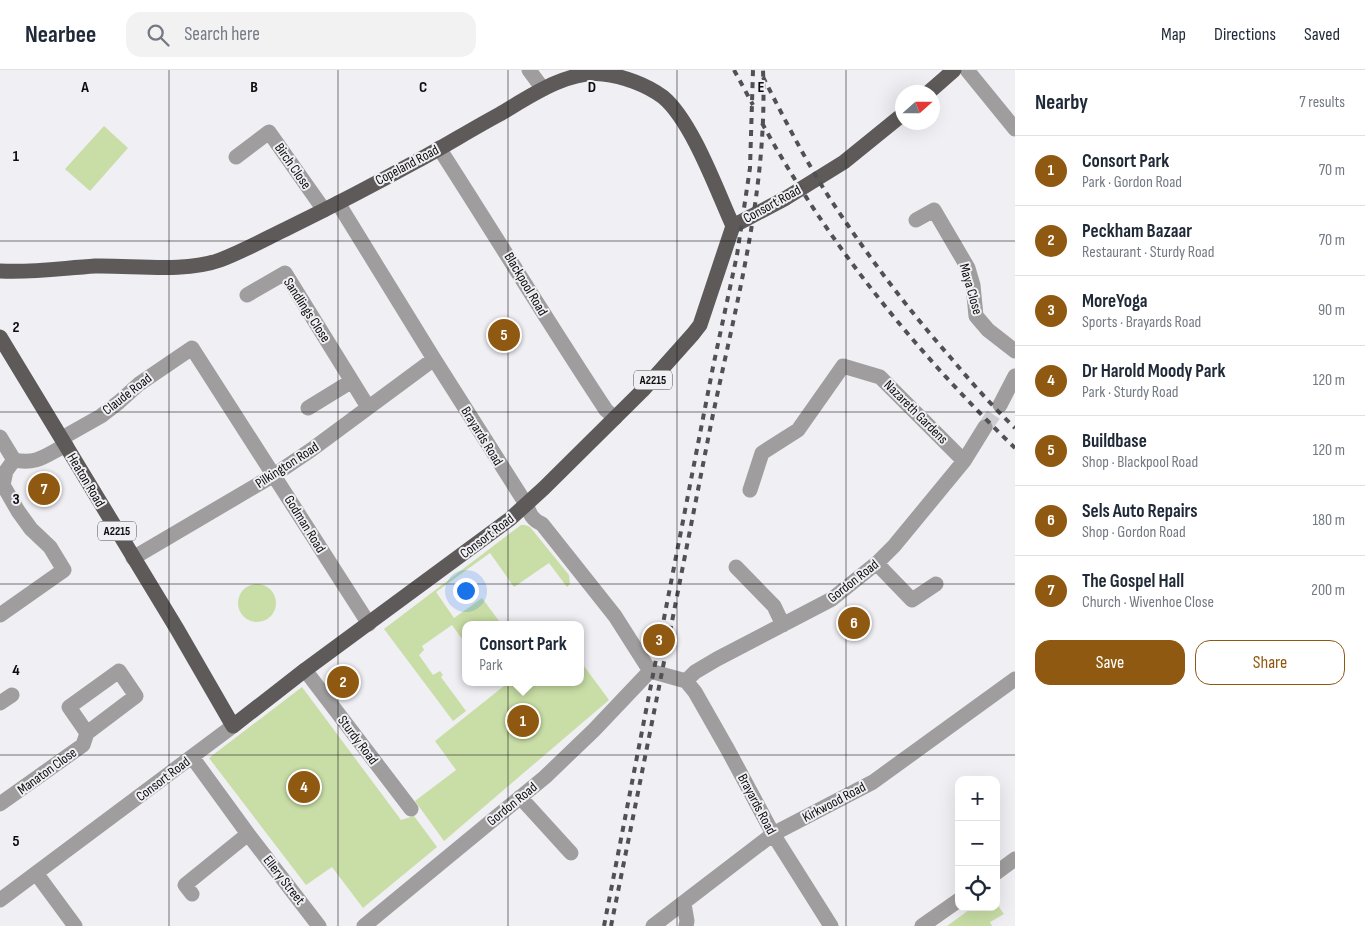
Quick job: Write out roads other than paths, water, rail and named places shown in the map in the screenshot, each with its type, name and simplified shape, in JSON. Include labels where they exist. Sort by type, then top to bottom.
[{"type":"main road","points":[[936,85],[954,70]]},
{"type":"main road","name":"Copeland Road","points":[[0,271],[35,271],[97,266],[188,266],[205,264],[235,254],[338,203],[543,89],[566,79],[602,74],[627,79],[648,88],[664,98],[680,118],[703,158],[733,226]]},
{"type":"main road","name":"Consort Road","points":[[233,726],[305,670],[510,519],[668,364],[700,325],[733,226],[786,198],[844,162],[895,121]]},
{"type":"main road","name":"Heaton Road","points":[[0,337],[233,726]]},
{"type":"street","points":[[529,70],[543,89]]},
{"type":"street","points":[[967,70],[1015,129]]},
{"type":"street","name":"Birch Close","points":[[236,157],[269,132],[324,210]]},
{"type":"street","name":"Blackpool Road","points":[[439,148],[563,345],[606,410],[615,418]]},
{"type":"street","name":"Brayards Road","points":[[338,203],[526,504],[530,515],[535,522],[542,524],[615,616],[650,671]]},
{"type":"street","name":"Maya Close","points":[[916,220],[934,210],[968,268],[973,285],[976,316],[988,330],[1015,351]]},
{"type":"street","name":"Sandlings Close","points":[[247,295],[285,273],[368,407]]},
{"type":"street","name":"Claude Road","points":[[14,460],[26,463],[40,459],[119,402],[139,384],[192,348]]},
{"type":"street","name":"Godman Road","points":[[192,348],[369,624]]},
{"type":"street","name":"Pilkington Road","points":[[133,558],[274,475],[434,359]]},
{"type":"street","name":"Nazareth Gardens","points":[[750,490],[762,453],[798,430],[843,366],[880,377],[964,461]]},
{"type":"street","points":[[1000,405],[1014,379]]},
{"type":"street","points":[[308,408],[352,381]]},
{"type":"street","name":"Gordon Road","points":[[686,681],[695,672],[717,659],[832,599],[878,562],[894,546],[964,461],[985,427]]},
{"type":"street","points":[[0,437],[14,460],[6,471],[3,485],[18,511],[31,529],[50,547],[64,570],[0,615]]},
{"type":"street","points":[[878,562],[883,570],[912,600],[936,584]]},
{"type":"street","points":[[736,567],[774,606],[783,625]]},
{"type":"street","name":"Sturdy Road","points":[[305,670],[411,809]]},
{"type":"street","points":[[650,671],[686,681]]},
{"type":"street","name":"Gordon Road","points":[[364,926],[559,763],[650,671]]},
{"type":"street","name":"Kirkwood Road","points":[[653,926],[773,834],[873,782],[1015,679]]},
{"type":"street","name":"Brayards Road","points":[[686,681],[695,692],[728,750],[773,834],[832,926]]},
{"type":"street","name":"Consort Road","points":[[0,900],[233,726]]},
{"type":"street","name":"Manaton Close","points":[[0,804],[83,745],[87,733]]},
{"type":"street","name":"Ellery Street","points":[[192,757],[248,834],[320,926]]},
{"type":"street","points":[[520,796],[571,853]]},
{"type":"street","points":[[192,894],[185,885],[248,834]]},
{"type":"street","points":[[1000,870],[1015,859]]},
{"type":"street","points":[[36,873],[75,926]]},
{"type":"street","points":[[922,926],[955,903]]},
{"type":"street","points":[[684,904],[686,926]]},
{"type":"tunnel","points":[[985,427],[1000,405]]},
{"type":"railway","points":[[734,70],[753,105]]},
{"type":"railway","points":[[604,926],[713,367],[737,255],[750,168],[753,70]]},
{"type":"railway","points":[[611,926],[748,248],[760,160],[763,70]]},
{"type":"railway","points":[[763,77],[818,180],[871,257],[934,339],[982,394],[1015,428]]},
{"type":"railway","points":[[762,123],[815,211],[876,295],[943,374],[1015,448]]},
{"type":"place","name":"Buildbase","points":[[504,335]]},
{"type":"place","name":"The Gospel Hall","points":[[44,489]]},
{"type":"place","name":"Sels Auto Repairs","points":[[854,623]]},
{"type":"place","name":"MoreYoga","points":[[659,640]]},
{"type":"place","name":"Peckham Bazaar","points":[[343,682]]},
{"type":"place","name":"Consort Park","points":[[523,721]]},
{"type":"place","name":"Dr Harold Moody Park","points":[[304,787]]}]
